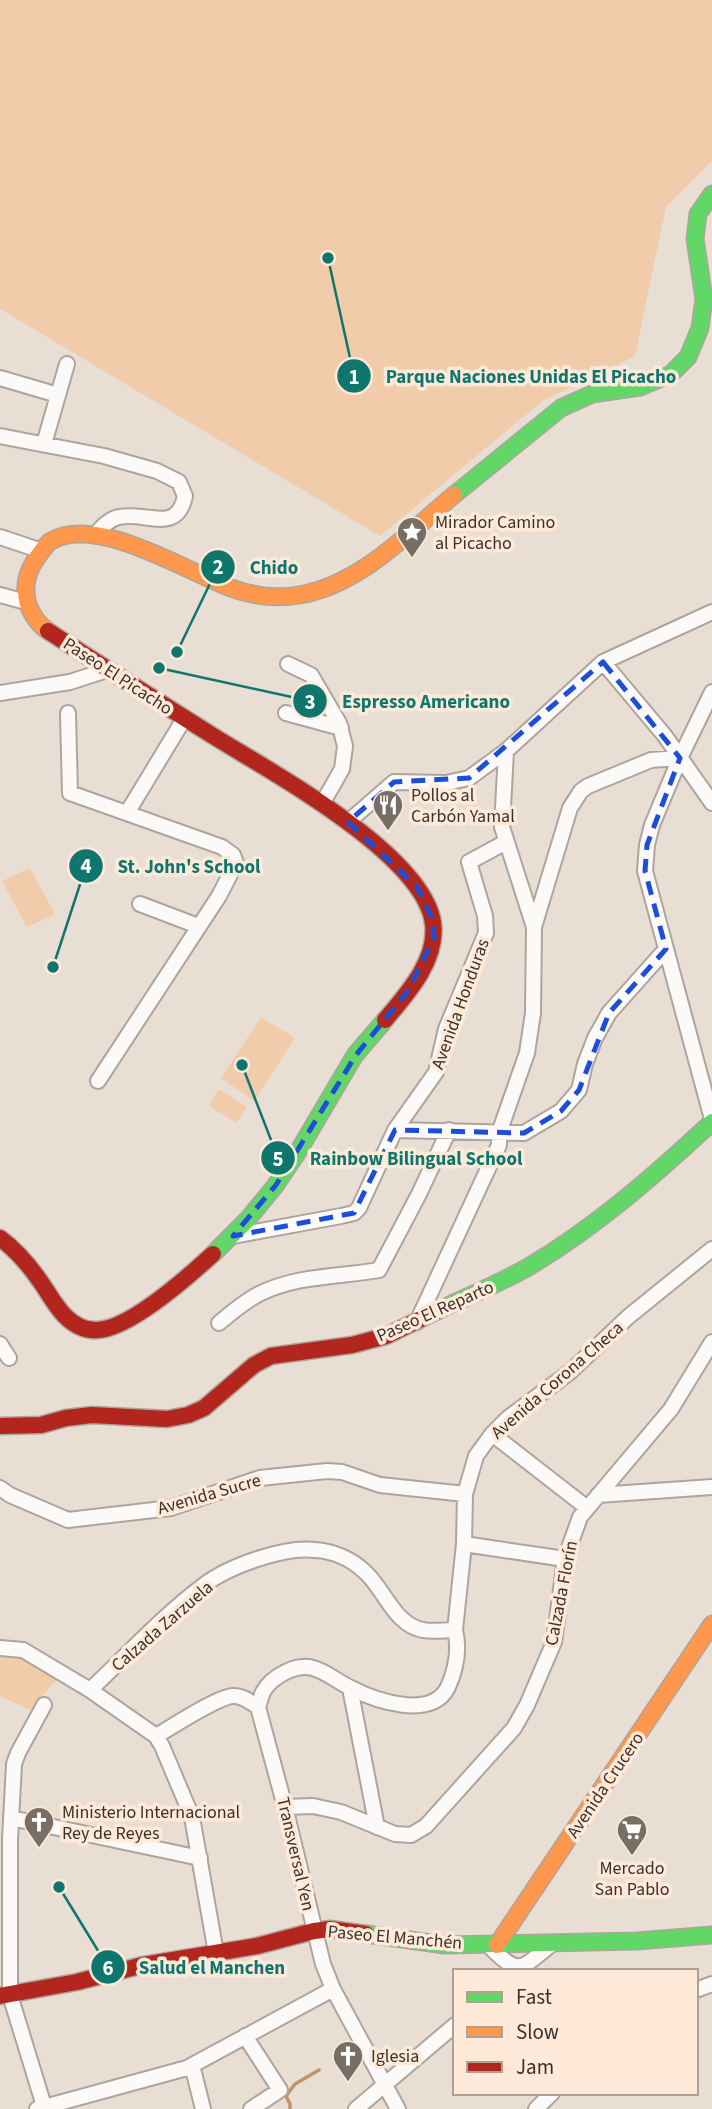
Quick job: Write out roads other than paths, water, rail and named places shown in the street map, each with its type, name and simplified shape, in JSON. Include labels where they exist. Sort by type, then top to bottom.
[{"type":"street","points":[[0,595],[26,602],[26,585],[39,550],[54,537],[82,531],[143,550],[235,590],[256,595],[308,596],[339,583],[370,564],[561,408],[592,394],[640,387],[671,373],[688,357],[700,328],[704,299],[695,239],[698,214],[712,194]]},
{"type":"street","points":[[44,444],[67,364]]},
{"type":"street","points":[[0,378],[58,396]]},
{"type":"street","points":[[0,436],[103,456],[157,471],[180,482],[185,496],[180,512],[173,518],[136,515],[116,517],[96,534]]},
{"type":"street","points":[[0,537],[39,550]]},
{"type":"street","name":"Paseo El Picacho","points":[[0,1238],[21,1256],[64,1316],[76,1325],[89,1330],[105,1331],[130,1319],[188,1278],[233,1236],[276,1185],[356,1055],[408,991],[423,967],[434,937],[431,916],[416,887],[386,854],[348,822],[40,626],[26,602]]},
{"type":"street","points":[[348,822],[394,782],[406,780],[446,783],[469,778],[506,751],[603,662],[712,612]]},
{"type":"street","points":[[603,662],[665,736],[712,803]]},
{"type":"street","points":[[288,664],[311,675],[341,728],[345,746],[342,769],[321,804]]},
{"type":"street","points":[[0,693],[70,682],[107,670]]},
{"type":"street","points":[[712,692],[705,718],[680,758],[652,825],[645,871],[712,1120]]},
{"type":"street","points":[[68,713],[69,793],[222,847],[233,855],[236,863],[219,896],[98,1081]]},
{"type":"street","points":[[286,713],[341,728]]},
{"type":"street","points":[[127,813],[184,719]]},
{"type":"street","points":[[506,751],[502,822],[534,927]]},
{"type":"street","points":[[417,1322],[499,1145],[499,1133],[517,1085],[531,1035],[534,927],[570,808],[581,790],[651,760],[680,758]]},
{"type":"street","name":"Avenida Honduras","points":[[233,1236],[354,1213],[359,1208],[395,1130],[436,1072],[446,1030],[486,933],[485,915],[469,862],[506,842]]},
{"type":"street","points":[[139,904],[198,926]]},
{"type":"street","points":[[395,1130],[524,1133],[561,1111],[579,1090],[595,1038],[609,1013],[666,949]]},
{"type":"street","name":"Paseo El Reparto","points":[[0,1426],[41,1425],[92,1415],[167,1419],[188,1415],[204,1408],[254,1365],[271,1356],[352,1345],[386,1336],[528,1267],[580,1233],[648,1181],[712,1120]]},
{"type":"street","points":[[219,1323],[241,1305],[271,1288],[321,1276],[379,1270],[449,1130]]},
{"type":"street","name":"Avenida Corona Checa","points":[[258,1707],[264,1690],[276,1678],[290,1670],[310,1667],[371,1696],[416,1707],[432,1703],[444,1695],[456,1671],[455,1630],[464,1544],[465,1494],[477,1456],[492,1434],[508,1418],[570,1372],[628,1317],[712,1249]]},
{"type":"street","name":"Calzada Florín","points":[[285,1807],[313,1806],[341,1812],[395,1834],[411,1835],[426,1826],[514,1728],[554,1643],[565,1559],[580,1517],[671,1409],[712,1342]]},
{"type":"street","points":[[0,1344],[9,1358]]},
{"type":"street","points":[[492,1434],[586,1507]]},
{"type":"street","name":"Avenida Sucre","points":[[0,1488],[68,1520],[171,1508],[260,1478],[327,1471],[342,1472],[380,1485],[465,1494]]},
{"type":"street","points":[[598,1495],[712,1487]]},
{"type":"street","points":[[464,1544],[565,1559]]},
{"type":"street","name":"Calzada Zarzuela","points":[[90,1690],[205,1584],[248,1562],[278,1554],[315,1549],[345,1558],[372,1579],[405,1622],[422,1630],[455,1630]]},
{"type":"street","name":"Avenida Crucero","points":[[493,1945],[712,1624]]},
{"type":"street","points":[[0,1648],[23,1650],[90,1690],[156,1737],[162,1745],[192,1817],[216,1953]]},
{"type":"street","points":[[350,1688],[377,1827]]},
{"type":"street","points":[[156,1737],[216,1702],[233,1696],[244,1698],[258,1707]]},
{"type":"street","points":[[44,1705],[14,1764],[11,1818],[5,1842],[5,1995],[40,2108],[192,2065],[333,1989]]},
{"type":"street","name":"Transversal Yen","points":[[258,1707],[323,1964],[333,1989],[398,2109]]},
{"type":"street","points":[[0,1756],[16,1758]]},
{"type":"street","points":[[11,1818],[200,1858]]},
{"type":"street","name":"Paseo El Manchén","points":[[5,1995],[143,1965],[257,1946],[330,1929],[445,1945],[651,1941],[712,1935]]},
{"type":"street","points":[[515,1969],[518,1944]]},
{"type":"street","points":[[515,1969],[525,1965],[552,1944]]},
{"type":"street","points":[[493,1945],[508,1965],[515,1969]]},
{"type":"street","points":[[356,2109],[453,2027]]},
{"type":"street","points":[[245,2036],[280,2090],[251,2109]]},
{"type":"street","points":[[192,2065],[203,2109]]},
{"type":"street","points":[[536,2109],[550,2095]]},
{"type":"waterway","points":[[290,2109],[286,2096],[295,2084],[319,2070]]},
{"type":"place","name":"Parque Naciones Unidas El Picacho","points":[[328,258]]},
{"type":"place","name":"Mirador Camino al Picacho","points":[[412,559]]},
{"type":"place","name":"Chido","points":[[177,652]]},
{"type":"place","name":"Espresso Americano","points":[[159,668]]},
{"type":"place","name":"Pollos al Carbón Yamal","points":[[388,832]]},
{"type":"place","name":"St. John's School","points":[[53,967]]},
{"type":"place","name":"Rainbow Bilingual School","points":[[242,1065]]},
{"type":"place","name":"Ministerio Internacional Rey de Reyes","points":[[39,1849]]},
{"type":"place","name":"Mercado San Pablo","points":[[632,1857]]},
{"type":"place","name":"Salud el Manchen","points":[[59,1887]]},
{"type":"place","name":"Iglesia","points":[[348,2083]]}]
